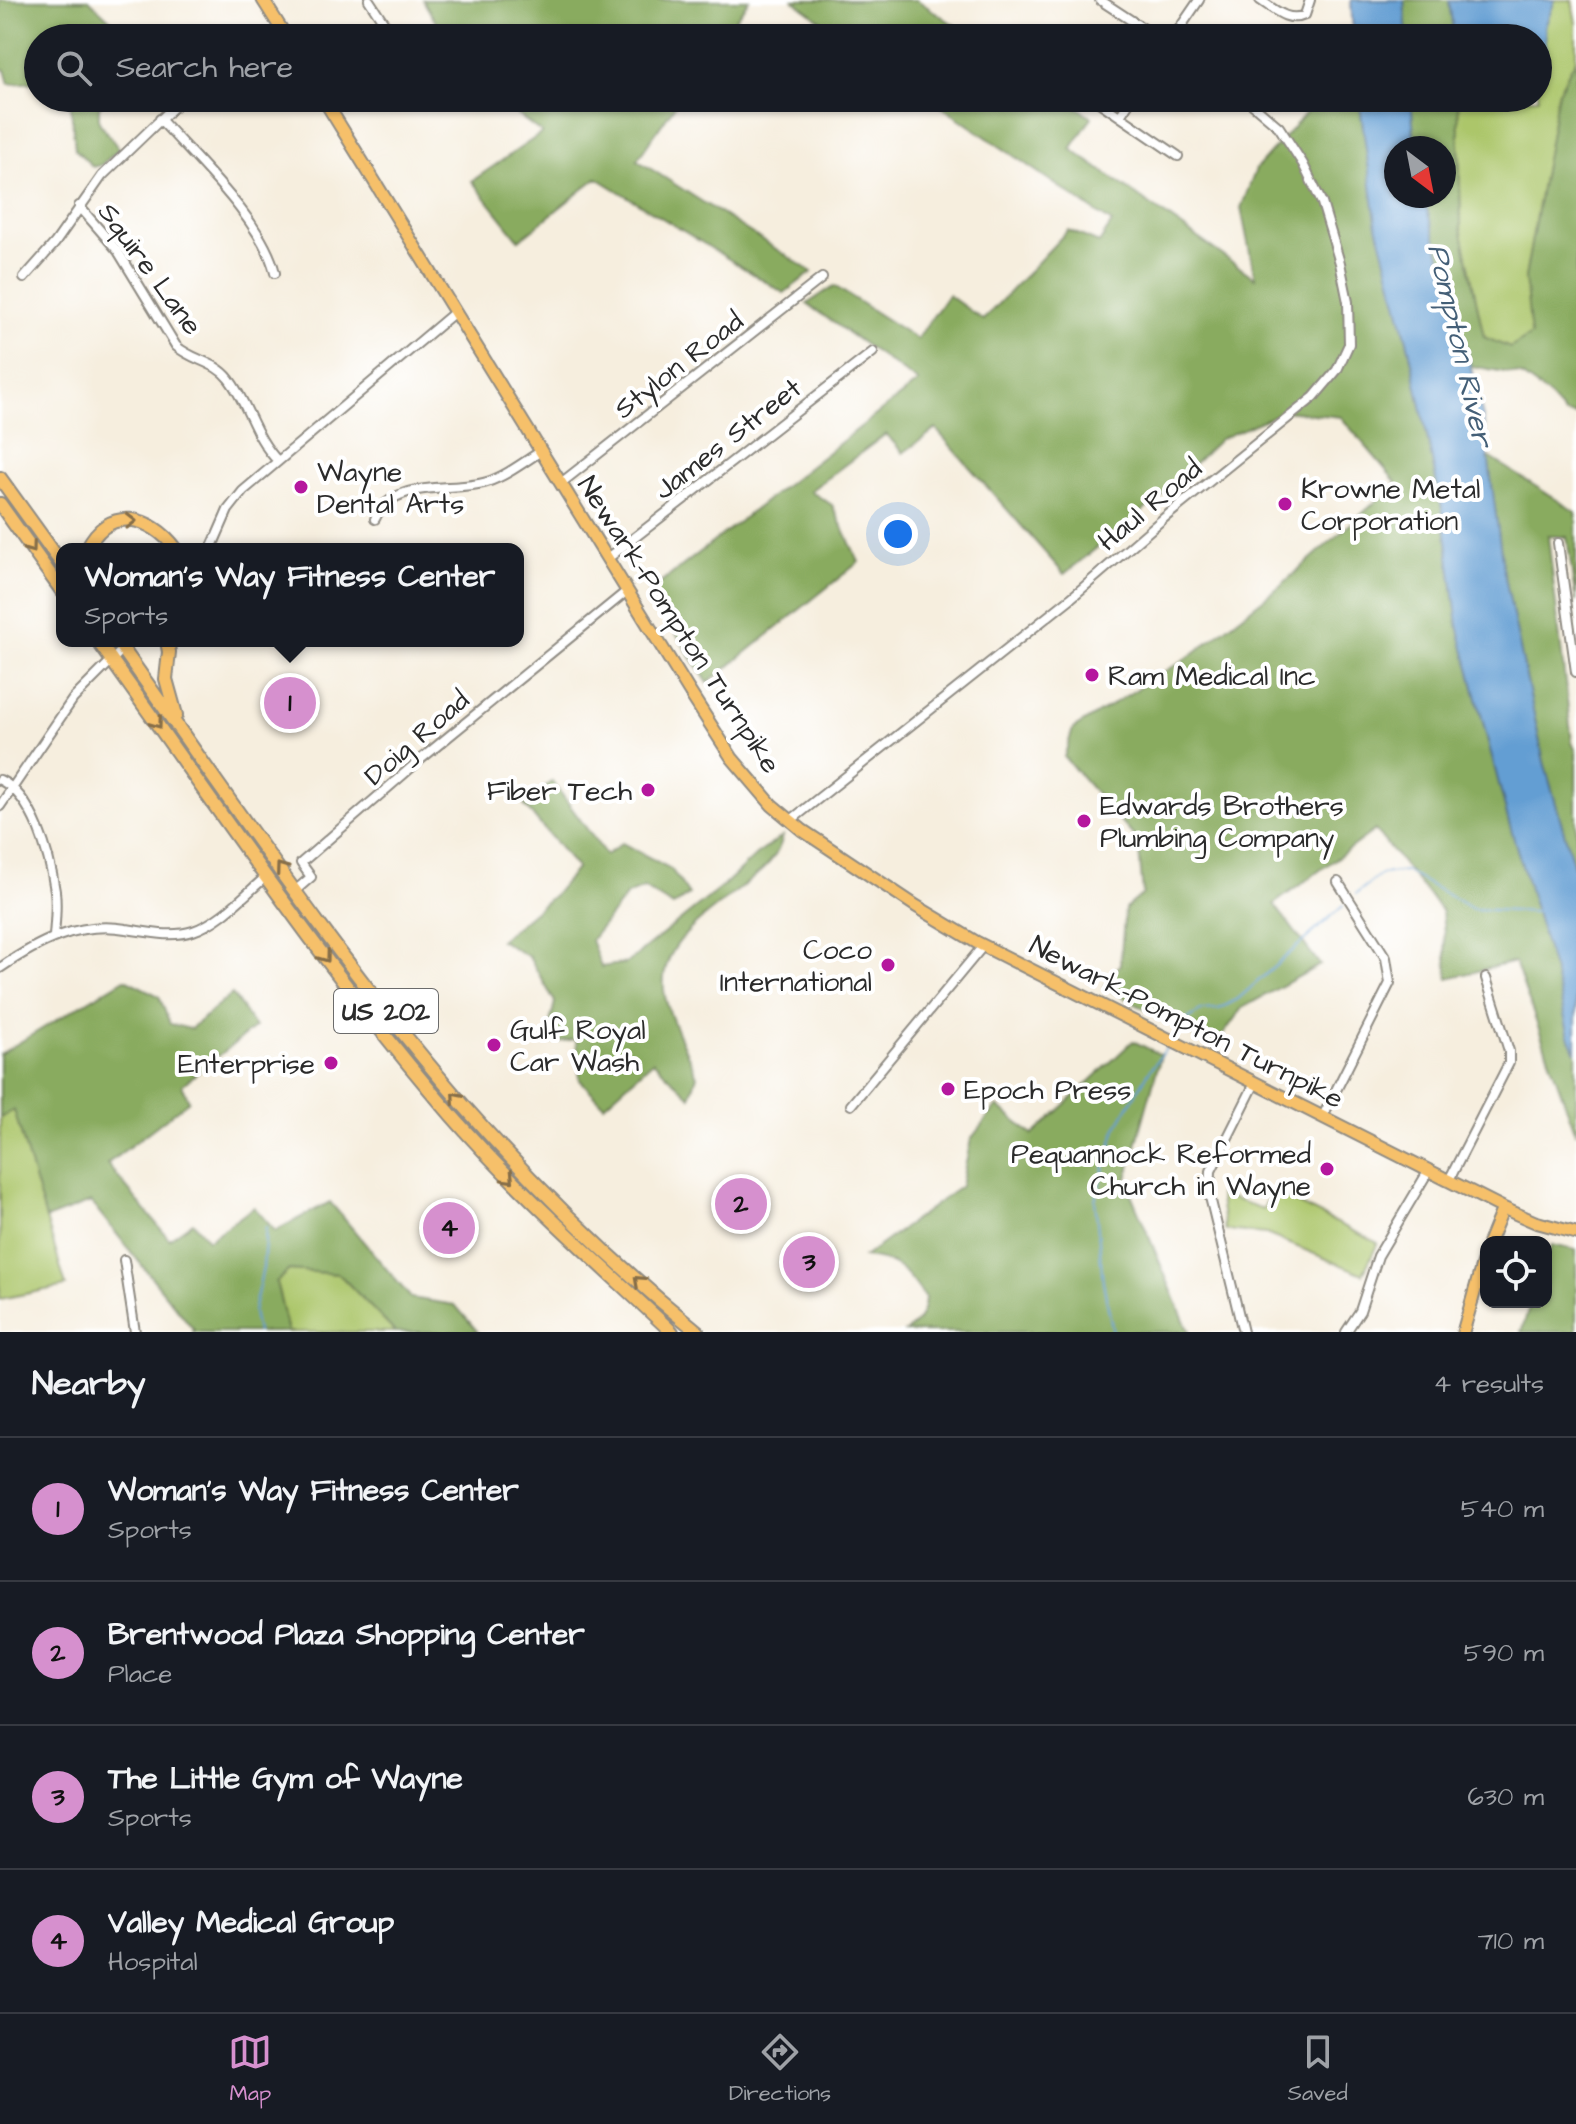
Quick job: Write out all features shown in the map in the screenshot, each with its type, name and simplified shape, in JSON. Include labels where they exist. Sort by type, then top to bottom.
[{"type":"highway","points":[[0,478],[56,556]]},
{"type":"highway","points":[[0,504],[56,583]]},
{"type":"highway","points":[[92,543],[103,529],[127,519],[142,521],[160,530],[171,543]]},
{"type":"highway","name":"US 202","points":[[102,647],[352,993],[454,1118],[551,1221],[672,1332]]},
{"type":"highway","name":"US 202","points":[[126,647],[185,736],[296,890],[384,1008],[484,1128],[584,1230],[698,1332]]},
{"type":"highway","points":[[168,647],[166,679],[169,695],[185,736]]},
{"type":"main road","points":[[263,0],[277,24]]},
{"type":"main road","name":"Newark-Pompton Turnpike","points":[[332,112],[732,758],[758,791],[790,821],[916,906],[983,946],[1503,1208],[1535,1222],[1576,1233]]},
{"type":"main road","points":[[1491,1236],[1503,1208]]},
{"type":"main road","points":[[1463,1332],[1480,1272]]},
{"type":"street","points":[[369,0],[385,24]]},
{"type":"street","points":[[1100,0],[1137,24]]},
{"type":"street","points":[[1183,24],[1199,0]]},
{"type":"street","points":[[1260,0],[1288,17],[1300,17],[1308,10],[1310,0]]},
{"type":"street","points":[[24,278],[55,243],[102,176],[168,112]]},
{"type":"street","points":[[1114,112],[1178,156]]},
{"type":"street","points":[[1120,116],[1123,112]]},
{"type":"street","name":"Haul Road","points":[[790,821],[1071,598],[1164,518],[1307,403],[1337,370],[1349,344],[1350,327],[1345,285],[1322,203],[1286,137],[1263,112]]},
{"type":"street","points":[[160,119],[253,225],[268,249],[275,273]]},
{"type":"street","name":"Squire Lane","points":[[79,206],[118,251],[176,346],[191,357],[213,365],[228,378],[264,445],[278,461]]},
{"type":"street","name":"Stylon Road","points":[[561,483],[822,278]]},
{"type":"street","points":[[213,543],[235,500],[455,312]]},
{"type":"street","name":"James Street","points":[[607,559],[873,352]]},
{"type":"street","points":[[375,519],[386,503],[405,493],[488,482],[541,451]]},
{"type":"street","points":[[1558,543],[1576,672]]},
{"type":"street","name":"Doig Road","points":[[296,890],[311,877],[301,863],[387,791],[413,765],[627,591]]},
{"type":"street","points":[[0,806],[73,699],[121,647]]},
{"type":"street","points":[[0,780],[23,798],[34,821],[56,899],[54,936]]},
{"type":"street","points":[[0,968],[34,945],[54,936],[94,928],[168,935],[192,931],[211,922],[267,876]]},
{"type":"street","points":[[1323,1116],[1390,983],[1386,958],[1338,882]]},
{"type":"street","points":[[851,1105],[983,946]]},
{"type":"street","points":[[1449,1180],[1510,1057],[1486,978]]},
{"type":"street","points":[[1243,1332],[1210,1197],[1209,1179],[1255,1083]]},
{"type":"street","points":[[1346,1332],[1360,1311],[1378,1256],[1429,1170]]},
{"type":"street","points":[[124,1260],[135,1332]]},
{"type":"green space","points":[[0,0],[89,0],[115,24],[24,24],[24,83],[9,84],[5,70],[0,68]]},
{"type":"green space","points":[[423,0],[749,0],[732,24],[437,24]]},
{"type":"green space","points":[[793,0],[917,0],[953,24],[826,24]]},
{"type":"green space","points":[[1404,0],[1449,0],[1452,24],[1406,24]]},
{"type":"green space","points":[[1555,0],[1572,0],[1576,59],[1558,92],[1525,278],[1532,335],[1510,348],[1484,338],[1461,228],[1458,112],[1552,112],[1552,24],[1546,24]]},
{"type":"green space","points":[[1576,59],[1576,415],[1565,414],[1547,394],[1521,375],[1471,366],[1426,208],[1456,208],[1456,136],[1414,136],[1412,112],[1458,112],[1461,228],[1484,337],[1510,348],[1531,335],[1525,278],[1558,92]]},
{"type":"green space","points":[[71,112],[99,112],[99,122],[119,149],[101,165],[93,167],[75,149]]},
{"type":"green space","points":[[514,112],[670,112],[637,160],[812,272],[784,293],[597,178],[519,240],[472,181],[542,133]]},
{"type":"green space","points":[[949,112],[1084,112],[1092,117],[1071,149],[1255,278],[1241,208],[1256,169],[1307,112],[1361,112],[1377,222],[1409,348],[1444,518],[1458,625],[1508,819],[1576,1052],[1576,1134],[1515,962],[1448,978],[1442,911],[1375,830],[1274,904],[1320,965],[1242,1008],[1214,1048],[1105,987],[1120,964],[1125,909],[1143,894],[1138,841],[1064,757],[1073,729],[1190,656],[1280,586],[1397,483],[1341,417],[1284,411],[1220,439],[1158,499],[1064,574],[936,429],[903,453],[886,434],[810,491],[832,505],[859,562],[708,683],[649,592],[918,382],[807,304],[834,286],[917,339],[948,295],[983,320],[1068,230],[1099,243],[1112,223]]},
{"type":"green space","points":[[1488,456],[1576,512],[1576,602],[1567,537],[1548,536],[1572,742],[1576,752],[1576,874],[1544,762],[1503,568]]},
{"type":"green space","points":[[552,781],[606,855],[622,843],[671,869],[689,895],[673,906],[644,888],[627,895],[591,940],[601,967],[627,963],[783,836],[770,862],[689,931],[668,960],[664,977],[667,1006],[697,1076],[690,1097],[653,1061],[604,1105],[580,1080],[576,1039],[545,1044],[555,1002],[529,957],[500,940],[555,894],[577,868],[524,805]]},
{"type":"green space","points":[[125,979],[159,996],[170,1024],[190,1029],[232,994],[255,1027],[182,1085],[189,1101],[107,1164],[169,1239],[193,1222],[208,1240],[254,1207],[275,1231],[330,1202],[411,1298],[455,1305],[478,1332],[395,1332],[339,1274],[289,1270],[276,1282],[288,1332],[193,1332],[91,1202],[46,1219],[14,1110],[0,1118],[0,1054]]},
{"type":"green space","points":[[1133,1041],[1161,1055],[1126,1182],[1189,1332],[905,1332],[920,1318],[925,1298],[900,1268],[864,1257],[961,1186],[971,1139],[997,1106],[1033,1135]]},
{"type":"green space","points":[[14,1110],[66,1286],[0,1299],[0,1118]]},
{"type":"green space","points":[[1272,1191],[1378,1243],[1363,1274],[1266,1234],[1225,1230],[1219,1194],[1263,1209]]},
{"type":"green space","points":[[1552,1245],[1576,1250],[1576,1332],[1521,1332],[1529,1308],[1552,1308]]},
{"type":"green space","points":[[289,1270],[339,1274],[395,1332],[288,1332],[276,1282]]},
{"type":"water","points":[[1351,0],[1404,0],[1406,24],[1352,24]]},
{"type":"water","points":[[1449,0],[1555,0],[1546,24],[1452,24]]},
{"type":"water","name":"Pompton River","points":[[1361,112],[1412,112],[1414,136],[1384,136],[1384,208],[1426,208],[1483,417],[1503,568],[1544,762],[1576,874],[1576,1052],[1508,819],[1458,625],[1444,518],[1409,348],[1376,222]]},
{"type":"waterway","points":[[1356,894],[1381,874],[1405,871],[1473,909],[1536,912]]},
{"type":"waterway","points":[[1177,1033],[1188,1019],[1202,1010],[1219,1009],[1238,999],[1343,906]]},
{"type":"waterway","points":[[1113,1332],[1103,1282],[1095,1200],[1116,1128],[1167,1047]]},
{"type":"waterway","points":[[257,1332],[253,1312],[263,1268],[266,1227]]},
{"type":"place","name":"Wayne Dental Arts","points":[[301,487]]},
{"type":"place","name":"Krowne Metal Corporation","points":[[1285,504]]},
{"type":"place","name":"Ram Medical Inc","points":[[1092,675]]},
{"type":"place","name":"Woman's Way Fitness Center","points":[[290,703]]},
{"type":"place","name":"Fiber Tech","points":[[648,790]]},
{"type":"place","name":"Edwards Brothers Plumbing Company","points":[[1084,821]]},
{"type":"place","name":"Coco International","points":[[888,965]]},
{"type":"place","name":"Gulf Royal Car Wash","points":[[494,1045]]},
{"type":"place","name":"Enterprise","points":[[331,1063]]},
{"type":"place","name":"Epoch Press","points":[[948,1089]]},
{"type":"place","name":"Pequannock Reformed Church in Wayne","points":[[1327,1169]]},
{"type":"place","name":"Brentwood Plaza Shopping Center","points":[[741,1204]]},
{"type":"place","name":"Valley Medical Group","points":[[449,1228]]},
{"type":"place","name":"The Little Gym of Wayne","points":[[809,1262]]}]
